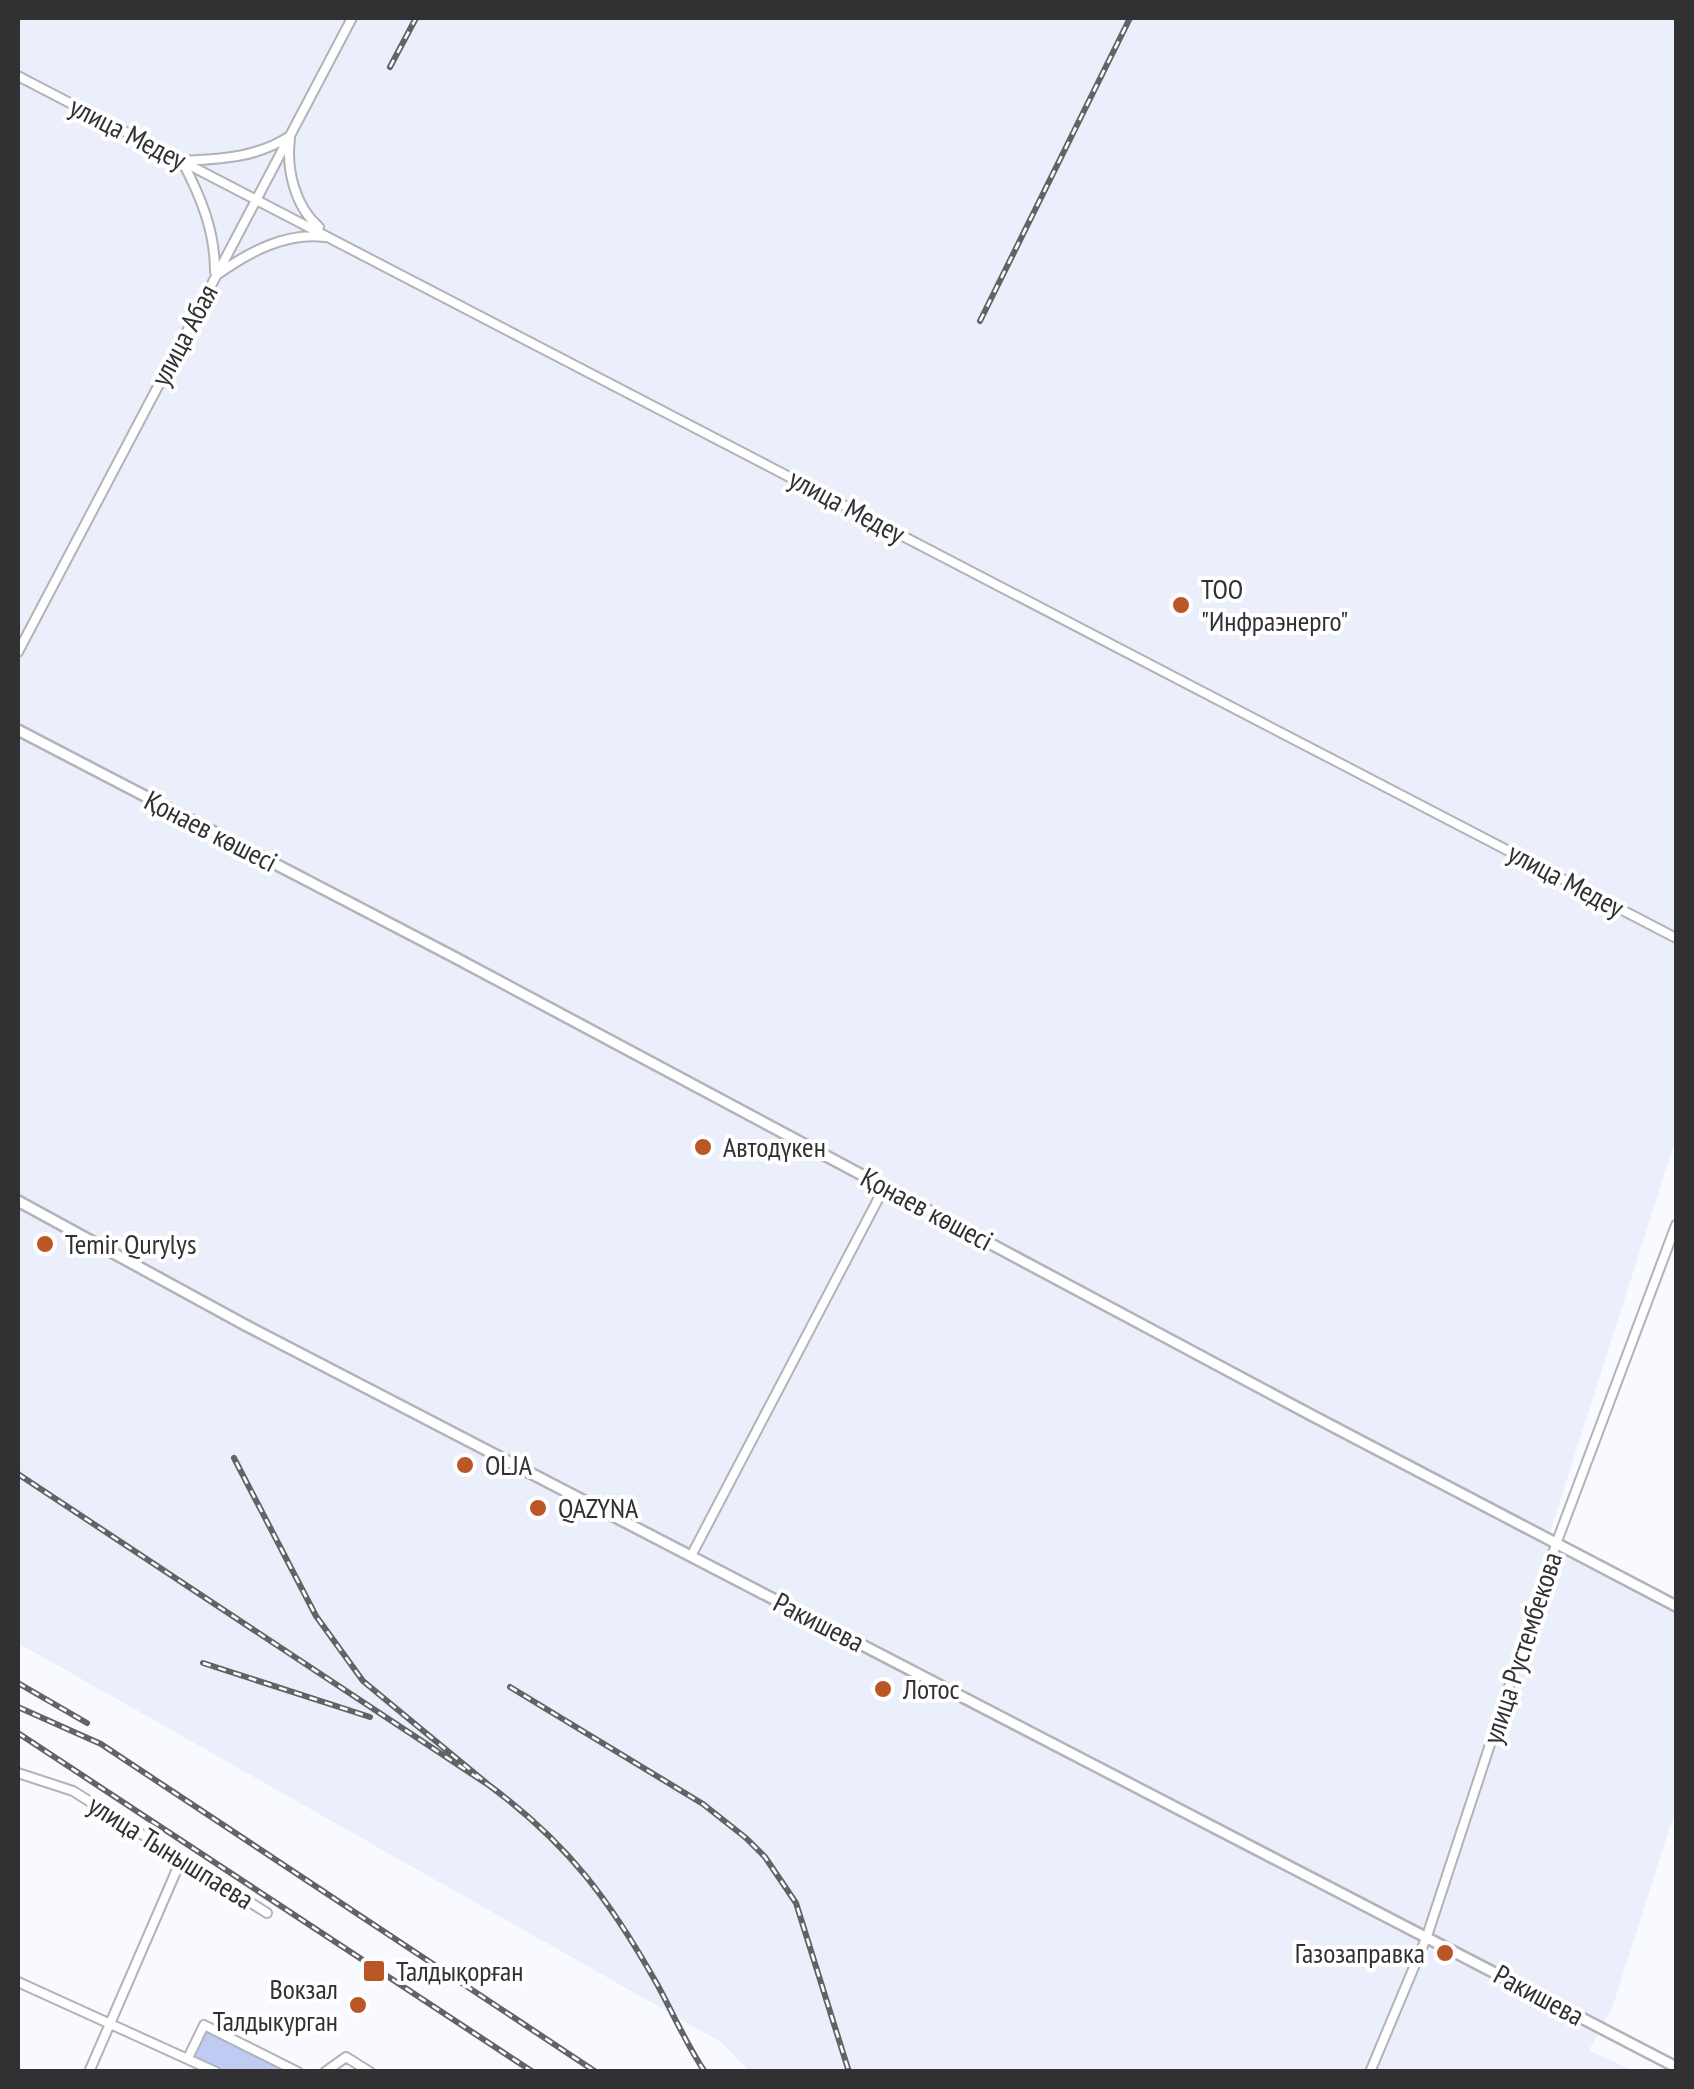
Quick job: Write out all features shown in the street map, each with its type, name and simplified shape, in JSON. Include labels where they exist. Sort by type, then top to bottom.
[{"type":"street","name":"улица Абая","points":[[18,652],[352,18]]},
{"type":"street","name":"улица Медеу","points":[[18,76],[1676,938]]},
{"type":"street","points":[[215,276],[215,246],[207,216],[182,160],[255,154],[291,135]]},
{"type":"street","points":[[291,135],[291,167],[300,205],[309,218],[334,238]]},
{"type":"street","points":[[215,276],[240,258],[269,245],[306,235],[334,238]]},
{"type":"street","name":"Қонаев көшесі","points":[[18,730],[1676,1606]]},
{"type":"street","points":[[692,1556],[886,1186]]},
{"type":"street","name":"Ракишева","points":[[18,1202],[264,1335],[1676,2067]]},
{"type":"street","name":"улица Рустембекова","points":[[1370,2072],[1427,1936],[1556,1544],[1676,1225]]},
{"type":"street","name":"улица Тынышпаева","points":[[18,1773],[73,1791],[268,1913]]},
{"type":"street","points":[[88,2072],[181,1860]]},
{"type":"street","points":[[18,1982],[216,2072]]},
{"type":"street","points":[[188,2058],[204,2025],[298,2072]]},
{"type":"street","points":[[325,2072],[346,2057],[370,2072]]},
{"type":"shaded area","points":[[18,18],[1676,18],[1676,1138],[1546,1545],[1676,1607],[1676,1808],[1612,2009],[1589,2050],[1633,2071],[749,2071],[721,2042],[18,1643]]},
{"type":"shaded area","points":[[205,2030],[291,2071],[222,2071],[194,2058]]},
{"type":"railway","points":[[390,67],[416,18]]},
{"type":"railway","points":[[980,321],[1130,18]]},
{"type":"railway","points":[[18,1474],[490,1786],[363,1681],[316,1616],[234,1458]]},
{"type":"railway","points":[[203,1663],[370,1717]]},
{"type":"railway","points":[[18,1683],[87,1723]]},
{"type":"railway","points":[[510,1687],[703,1804],[765,1857],[796,1903],[849,2072]]},
{"type":"railway","points":[[18,1707],[101,1744],[596,2072]]},
{"type":"railway","points":[[18,1733],[533,2072]]},
{"type":"railway","points":[[490,1786],[542,1829],[604,1899],[639,1953],[705,2072]]},
{"type":"place","name":"ТОО \"Инфраэнерго\"","points":[[1181,605]]},
{"type":"place","name":"Автодүкен","points":[[703,1147]]},
{"type":"place","name":"Temir Qurylys","points":[[45,1244]]},
{"type":"place","name":"OLJA","points":[[465,1465]]},
{"type":"place","name":"QAZYNA","points":[[538,1508]]},
{"type":"place","name":"Лотос","points":[[883,1689]]},
{"type":"place","name":"Газозаправка","points":[[1445,1953]]},
{"type":"place","name":"Талдықорған","points":[[374,1971]]},
{"type":"place","name":"Вокзал Талдыкурган","points":[[358,2005]]}]
